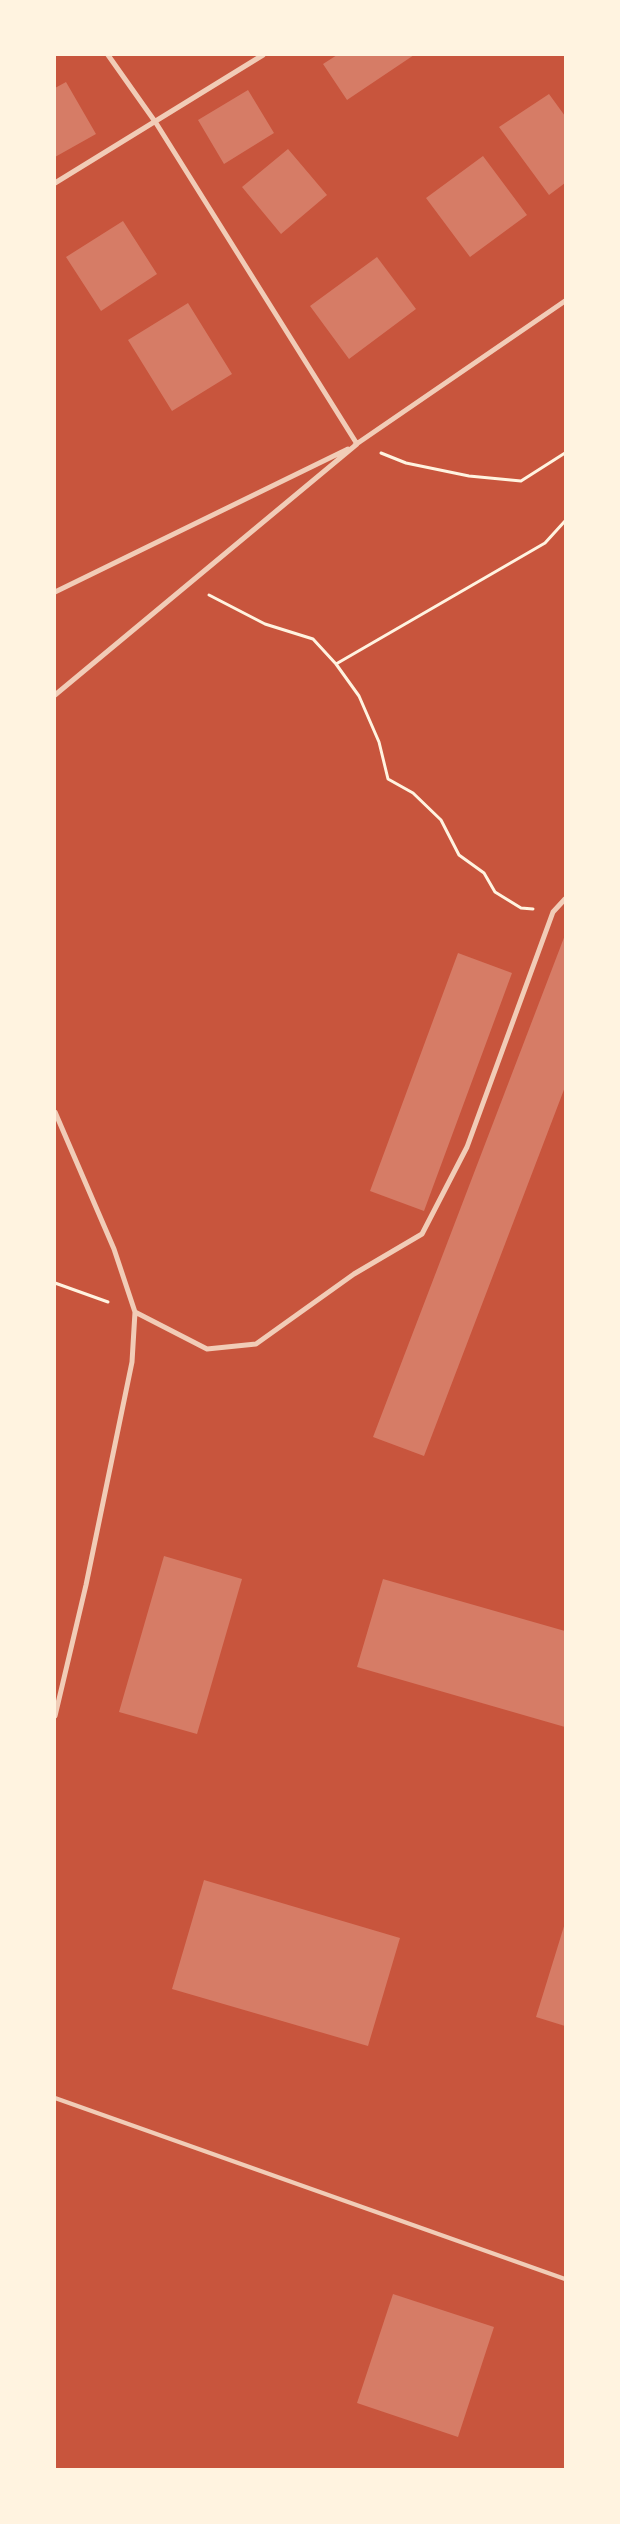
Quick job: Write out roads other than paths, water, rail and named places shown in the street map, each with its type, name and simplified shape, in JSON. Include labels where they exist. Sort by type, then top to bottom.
[{"type":"street","points":[[108,55],[156,123],[357,444]]},
{"type":"street","points":[[55,182],[156,123],[263,55]]},
{"type":"street","points":[[55,695],[357,444],[565,301]]},
{"type":"street","points":[[55,592],[357,444]]},
{"type":"street","points":[[135,1312],[207,1349],[256,1344],[354,1274],[422,1234],[467,1147],[553,912],[565,899]]},
{"type":"street","points":[[55,1112],[114,1249],[135,1312],[132,1362],[86,1585],[55,1716]]},
{"type":"lane","points":[[55,2098],[565,2279]]}]
